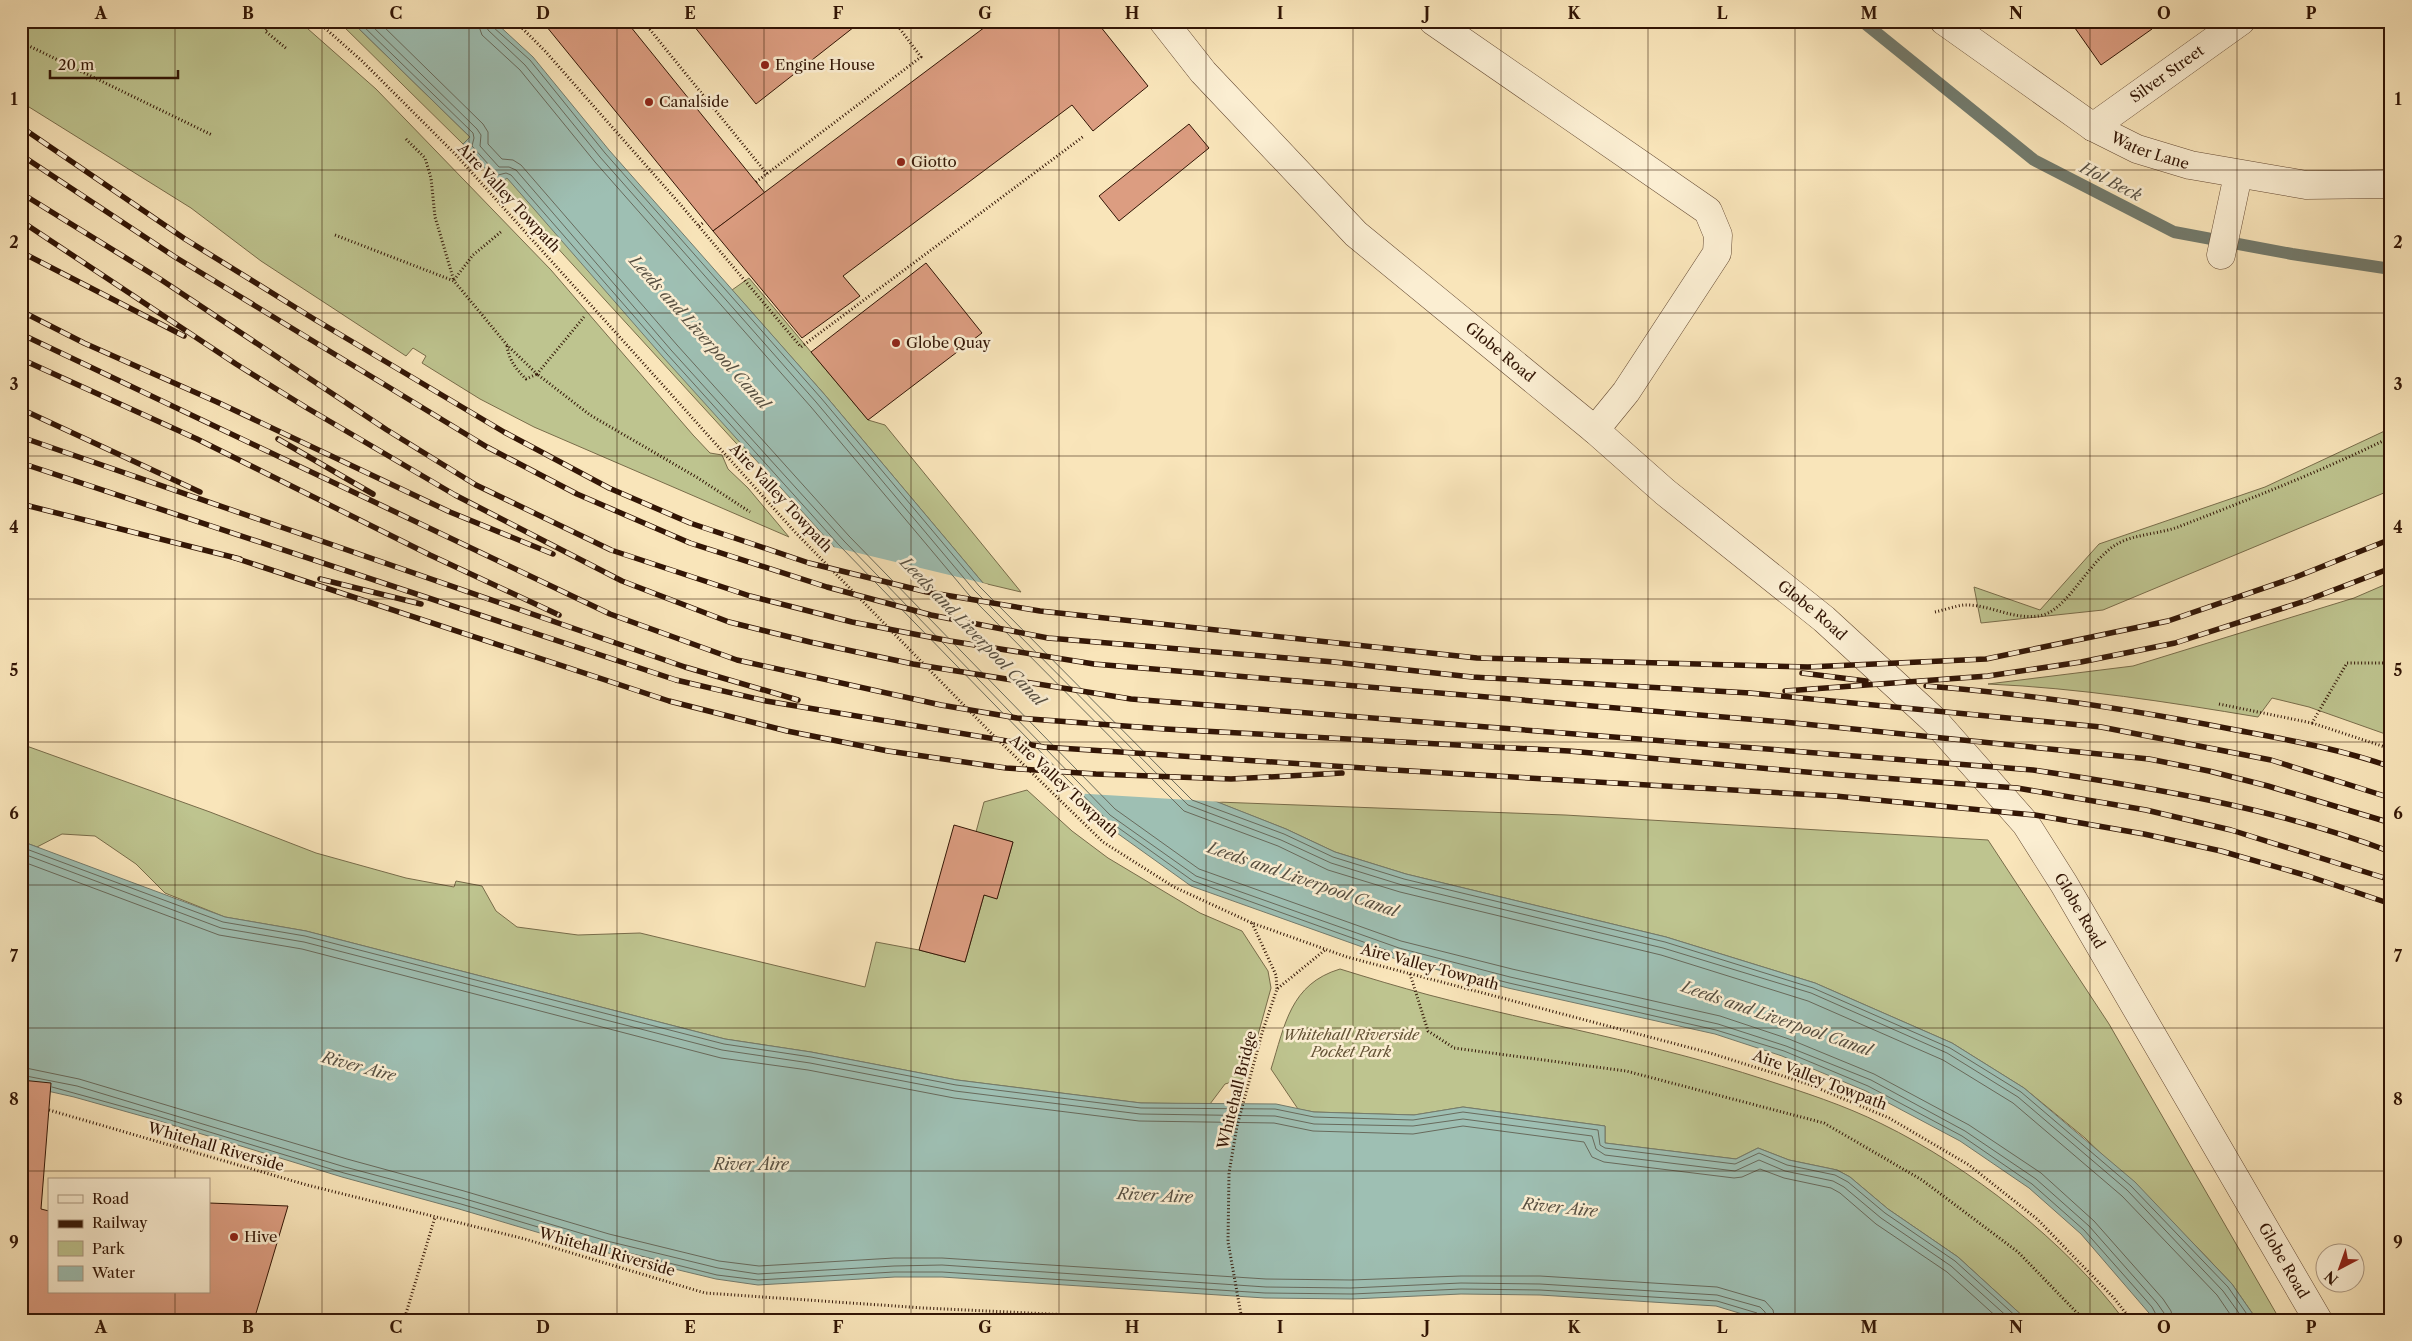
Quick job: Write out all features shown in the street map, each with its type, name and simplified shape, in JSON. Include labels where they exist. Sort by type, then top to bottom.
[{"type":"street","name":"Globe Road","points":[[1163,21],[1203,72],[1356,234],[1595,430],[1665,492],[1824,619],[1935,722],[2026,824],[2117,973],[2318,1320]]},
{"type":"street","points":[[1433,21],[1708,211],[1718,235],[1717,253],[1626,392],[1595,430]]},
{"type":"street","name":"Silver Street","points":[[2093,127],[2241,21]]},
{"type":"street","name":"Water Lane","points":[[1945,22],[2093,127],[2137,149],[2190,165],[2238,175],[2306,185],[2391,184]]},
{"type":"street","points":[[2221,255],[2238,175]]},
{"type":"path","name":"Aire Valley Towpath","points":[[317,21],[362,61],[456,156],[795,532],[991,733],[1104,842],[1174,887],[1252,923],[1325,950],[1710,1053],[1808,1084],[1889,1118],[1969,1165],[2037,1219],[2114,1298],[2131,1320]]},
{"type":"path","points":[[515,21],[545,51],[699,226],[801,347],[1084,136]]},
{"type":"path","points":[[643,21],[767,174]]},
{"type":"path","points":[[756,182],[921,56],[894,21]]},
{"type":"path","points":[[269,27],[265,31],[287,49]]},
{"type":"path","points":[[21,42],[212,135]]},
{"type":"path","points":[[406,139],[425,158],[430,178],[435,217],[454,280],[507,345],[537,374],[590,415],[698,478],[750,512]]},
{"type":"path","points":[[699,226],[704,222]]},
{"type":"path","points":[[454,280],[473,255],[502,231]]},
{"type":"path","points":[[335,235],[454,280]]},
{"type":"path","points":[[507,345],[508,356],[516,370],[526,379],[537,374],[584,316]]},
{"type":"path","points":[[1935,612],[1964,605],[2013,616],[2043,615],[2057,607],[2100,557],[2119,542],[2175,528],[2320,469],[2391,437]]},
{"type":"path","points":[[2312,723],[2347,663],[2391,663]]},
{"type":"path","points":[[2219,704],[2312,723],[2391,749]]},
{"type":"path","points":[[1252,923],[1276,975],[1276,989]]},
{"type":"path","points":[[1276,989],[1325,950]]},
{"type":"path","points":[[1409,973],[1428,1030],[1454,1048],[1626,1071],[1824,1123],[1922,1180],[2011,1246],[2084,1320]]},
{"type":"path","name":"Whitehall Bridge","points":[[1242,1320],[1228,1242],[1229,1172],[1237,1126],[1276,989]]},
{"type":"path","name":"Whitehall Riverside","points":[[48,1110],[307,1184],[435,1218],[525,1239],[705,1293],[924,1308],[1175,1320]]},
{"type":"path","points":[[404,1320],[435,1218]]},
{"type":"green space","points":[[21,21],[299,21],[376,89],[551,270],[693,435],[710,453],[722,455],[728,469],[748,488],[789,537],[534,427],[480,399],[422,363],[426,356],[413,348],[406,356],[261,261],[191,208],[21,102]]},
{"type":"green space","points":[[338,21],[351,21],[470,137],[463,144]]},
{"type":"green space","points":[[507,177],[749,452],[746,454],[499,184]]},
{"type":"green space","points":[[749,278],[868,420],[885,425],[1021,592],[983,583],[825,395],[732,290]]},
{"type":"green space","points":[[2391,428],[2391,490],[2103,610],[1981,623],[1974,587],[2040,610],[2099,544],[2265,487]]},
{"type":"green space","points":[[2391,582],[2391,736],[2309,707],[2272,698],[2258,717],[2090,692],[1988,684],[2133,666],[2354,598]]},
{"type":"green space","points":[[21,744],[210,812],[316,853],[406,878],[454,887],[456,881],[482,886],[496,911],[517,927],[578,935],[640,933],[865,987],[876,942],[919,950],[965,962],[984,895],[997,898],[1013,842],[976,832],[984,802],[1027,790],[1072,831],[1108,858],[1200,913],[1242,931],[1268,971],[1271,988],[1246,1078],[1225,1084],[1210,1104],[1141,1103],[957,1080],[811,1052],[725,1039],[306,931],[225,917],[165,893],[136,864],[95,836],[62,834],[37,847],[21,841]]},
{"type":"green space","points":[[1217,802],[1565,815],[1988,840],[2109,1024],[2280,1320],[2257,1320],[2232,1284],[2197,1247],[2085,1138],[2024,1088],[1952,1043],[1815,983],[1666,937],[1406,874],[1335,852],[1286,829]]},
{"type":"green space","name":"Whitehall Riverside Pocket Park","points":[[1340,969],[1429,995],[1638,1044],[1722,1066],[1808,1094],[1868,1117],[1949,1162],[1982,1184],[2014,1209],[2074,1263],[2101,1291],[2124,1320],[2027,1320],[1958,1257],[1888,1209],[1850,1177],[1837,1170],[1789,1160],[1758,1148],[1736,1159],[1605,1143],[1605,1126],[1463,1107],[1414,1115],[1314,1112],[1298,1109],[1271,1069],[1286,1022],[1300,996],[1310,985],[1323,976]]},
{"type":"water","name":"Leeds and Liverpool Canal","points":[[351,21],[494,21],[533,57],[609,150],[825,395],[983,583],[1195,796],[1215,801],[1286,829],[1335,852],[1406,874],[1666,937],[1815,983],[1952,1043],[2024,1088],[2135,1182],[2232,1284],[2257,1320],[2155,1320],[2081,1234],[2029,1188],[1960,1141],[1866,1091],[1782,1056],[1715,1034],[1508,988],[1396,959],[1191,886],[1103,823],[836,549],[663,357],[507,178],[499,184],[463,144],[470,137]]},
{"type":"water","name":"River Aire","points":[[21,841],[225,917],[306,931],[725,1039],[811,1052],[957,1080],[1141,1103],[1276,1104],[1314,1112],[1414,1115],[1463,1107],[1605,1126],[1605,1143],[1736,1159],[1758,1148],[1789,1160],[1837,1170],[1850,1177],[1888,1209],[1958,1257],[2027,1320],[1762,1320],[1716,1306],[1540,1295],[1461,1294],[1352,1299],[1265,1298],[942,1277],[895,1277],[758,1285],[716,1279],[604,1252],[342,1177],[156,1120],[74,1097],[21,1085]]},
{"type":"pier","points":[[829,546],[987,584],[1196,794],[1223,802],[1072,793]]},
{"type":"building","name":"Canalside","points":[[542,21],[626,21],[765,193],[713,231]]},
{"type":"building","name":"Engine House","points":[[690,21],[850,21],[854,27],[756,104]]},
{"type":"building","name":"Giotto","points":[[993,21],[1096,21],[1148,86],[1093,131],[1072,105],[843,276],[860,296],[802,338],[713,231]]},
{"type":"building","points":[[2070,21],[2147,21],[2152,29],[2101,65]]},
{"type":"building","points":[[1189,124],[1209,148],[1119,221],[1099,196]]},
{"type":"building","name":"Globe Quay","points":[[926,263],[982,333],[868,420],[811,352]]},
{"type":"building","points":[[954,825],[1013,842],[997,899],[984,895],[965,962],[919,950]]},
{"type":"building","points":[[21,1080],[51,1083],[41,1209],[48,1211],[48,1294],[210,1294],[210,1203],[288,1206],[254,1320],[21,1320]]},
{"type":"waterway","name":"Hol Beck","points":[[1862,21],[2034,160],[2174,232],[2292,254],[2391,269]]},
{"type":"railway","points":[[21,127],[185,239],[314,319],[504,432],[609,488],[690,523],[809,563],[927,592],[1040,611],[1477,658],[1808,667],[1986,659],[2168,621],[2296,577],[2391,539]]},
{"type":"railway","points":[[21,155],[175,257],[487,447],[577,494],[690,543],[827,587],[931,615],[1048,638],[1334,662],[1472,677],[1750,693],[2101,727],[2271,760],[2391,798]]},
{"type":"railway","points":[[21,193],[160,279],[387,430],[476,485],[611,550],[750,596],[852,622],[950,641],[1094,664],[1784,722],[2149,759],[2209,771],[2268,786],[2391,823]]},
{"type":"railway","points":[[21,221],[236,364],[455,495],[622,581],[729,622],[913,664],[1131,699],[2033,770],[2169,792],[2259,811],[2304,823],[2391,852]]},
{"type":"railway","points":[[21,252],[184,336]]},
{"type":"railway","points":[[21,311],[84,343],[217,402],[450,512],[553,554]]},
{"type":"railway","points":[[21,334],[610,614],[737,660],[941,705],[1017,718],[1165,729],[1569,751],[1829,774],[2017,788],[2146,810],[2231,830],[2391,880]]},
{"type":"railway","points":[[21,359],[197,439],[430,555],[559,615]]},
{"type":"railway","points":[[21,409],[200,492]]},
{"type":"railway","points":[[21,437],[685,667],[798,700]]},
{"type":"railway","points":[[278,439],[373,494]]},
{"type":"railway","points":[[21,463],[676,680],[766,701],[1044,747],[1835,796],[2035,815],[2144,834],[2221,851],[2308,876],[2391,904]]},
{"type":"railway","points":[[21,504],[240,559]]},
{"type":"railway","points":[[232,557],[669,701],[787,731],[888,751],[1006,768],[1096,774],[1231,779],[1342,773]]},
{"type":"railway","points":[[1785,691],[1988,676],[2081,662],[2175,643],[2305,601],[2391,568]]},
{"type":"railway","points":[[320,579],[421,604]]},
{"type":"railway","points":[[1802,673],[1866,681]]},
{"type":"railway","points":[[1926,686],[2043,698],[2159,716],[2275,737],[2353,755],[2391,767]]},
{"type":"place","name":"Engine House","points":[[765,65]]},
{"type":"place","name":"Canalside","points":[[649,102]]},
{"type":"place","name":"Giotto","points":[[901,162]]},
{"type":"place","name":"Globe Quay","points":[[896,343]]},
{"type":"place","name":"Hive","points":[[234,1237]]}]
